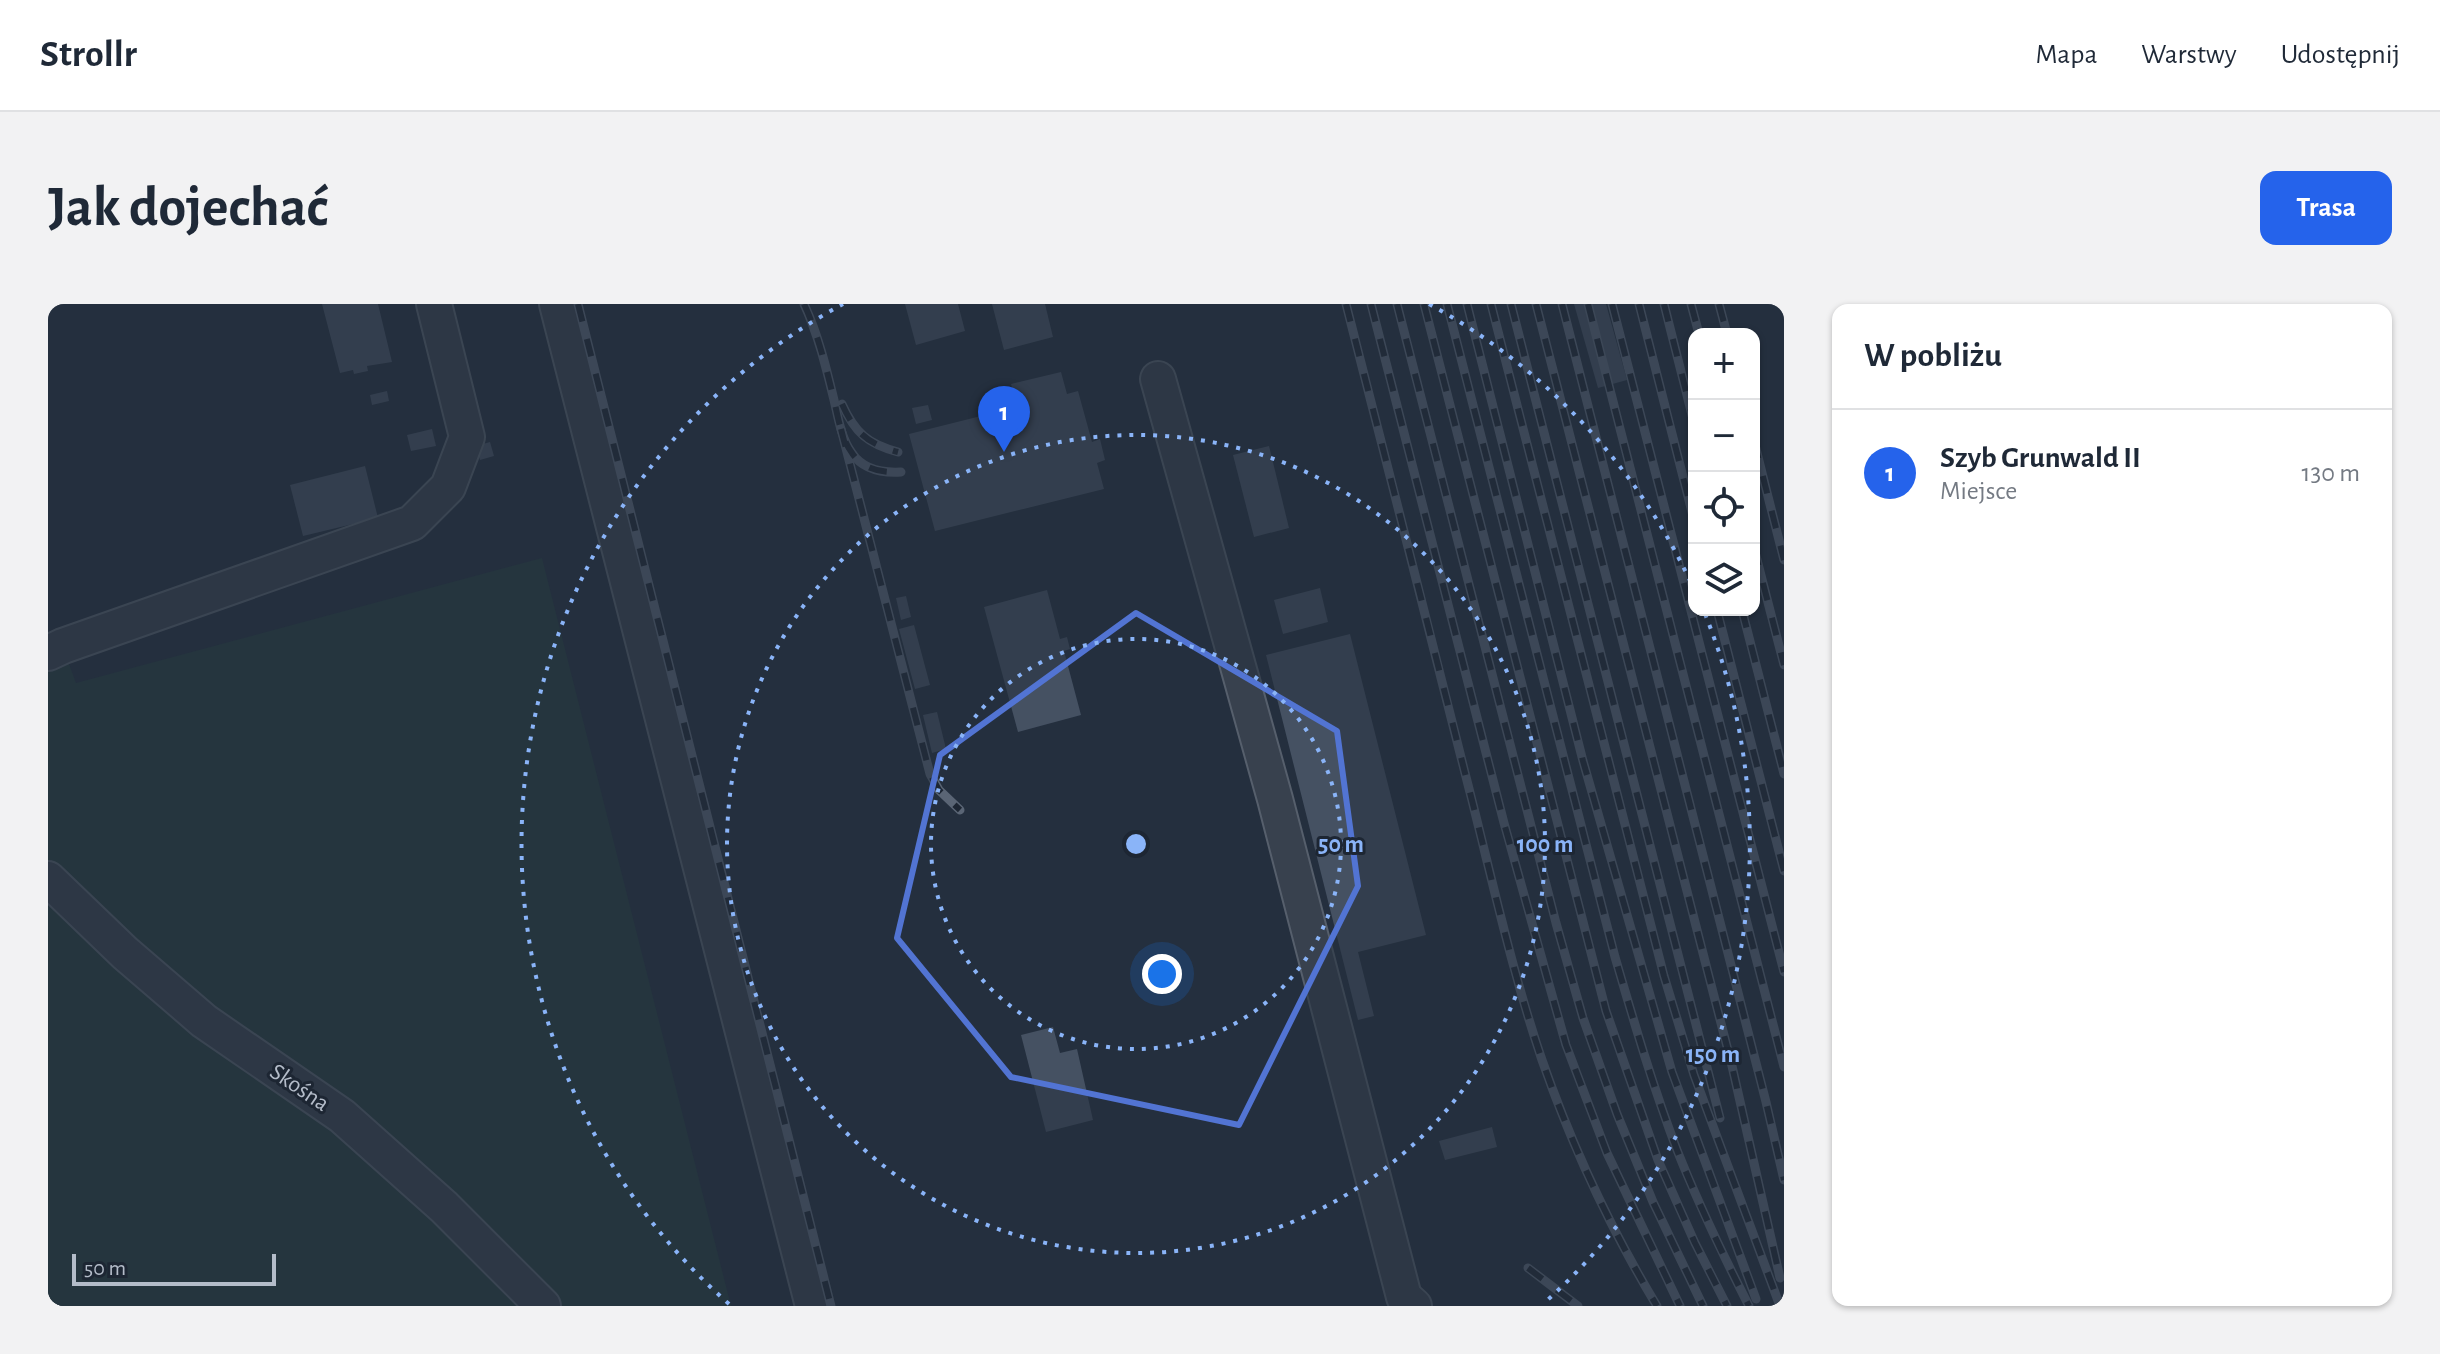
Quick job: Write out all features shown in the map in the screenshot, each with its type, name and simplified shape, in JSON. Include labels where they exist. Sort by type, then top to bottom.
[{"type":"street","points":[[48,653],[77,640],[412,523],[448,487],[467,437],[434,304]]},
{"type":"street","points":[[557,304],[813,1306]]},
{"type":"street","points":[[1158,379],[1275,799],[1402,1303]]},
{"type":"street","name":"Skośna","points":[[48,879],[125,953],[204,1021],[342,1116],[444,1207],[543,1306]]},
{"type":"highlighted area","points":[[1136,613],[1337,731],[1358,886],[1239,1125],[1011,1077],[897,938],[940,755]]},
{"type":"green space","points":[[542,558],[731,1306],[557,1306],[211,1012],[48,867],[48,665],[66,656],[76,683]]},
{"type":"green space","points":[[48,894],[332,1124],[531,1306],[48,1306]]},
{"type":"building","points":[[322,304],[378,304],[392,362],[367,366],[368,371],[354,374],[353,370],[340,373]]},
{"type":"building","points":[[905,304],[958,304],[965,331],[916,345]]},
{"type":"building","points":[[992,304],[1045,304],[1053,337],[1004,350]]},
{"type":"building","points":[[1574,304],[1606,304],[1627,380],[1598,388]]},
{"type":"building","points":[[1061,372],[1067,394],[1078,391],[1092,442],[1100,439],[1105,460],[1097,463],[1104,489],[935,531],[909,434],[1017,407],[1011,384]]},
{"type":"building","points":[[387,391],[389,401],[372,405],[370,395]]},
{"type":"building","points":[[928,405],[932,420],[916,424],[912,408]]},
{"type":"building","points":[[432,429],[436,446],[411,451],[407,435]]},
{"type":"building","points":[[490,442],[494,456],[480,460],[476,446]]},
{"type":"building","points":[[1269,446],[1289,528],[1254,537],[1233,455]]},
{"type":"building","points":[[365,466],[378,518],[303,536],[290,485]]},
{"type":"building","points":[[1320,588],[1328,622],[1283,634],[1274,600]]},
{"type":"building","points":[[1047,590],[1060,639],[1067,637],[1070,649],[1064,651],[1081,715],[1018,732],[984,607]]},
{"type":"building","points":[[906,596],[911,617],[901,620],[896,598]]},
{"type":"building","points":[[914,625],[930,685],[915,689],[899,629]]},
{"type":"building","points":[[1350,634],[1426,935],[1358,952],[1374,1016],[1358,1020],[1266,655]]},
{"type":"building","points":[[937,712],[946,749],[932,753],[923,715]]},
{"type":"building","points":[[1053,1027],[1060,1053],[1077,1049],[1093,1120],[1046,1132],[1021,1035]]},
{"type":"building","points":[[1492,1127],[1497,1147],[1445,1160],[1439,1141]]},
{"type":"railway","points":[[578,304],[831,1306]]},
{"type":"railway","points":[[804,304],[821,351],[848,447],[868,467],[901,472]]},
{"type":"railway","points":[[1346,304],[1531,1025],[1579,1155],[1623,1247],[1657,1306]]},
{"type":"railway","points":[[1371,304],[1504,823],[1566,1045],[1607,1153],[1680,1306]]},
{"type":"railway","points":[[1397,304],[1583,1018],[1653,1202],[1703,1306]]},
{"type":"railway","points":[[1424,304],[1606,1011],[1658,1160],[1727,1306]]},
{"type":"railway","points":[[1447,304],[1615,957],[1637,1030],[1685,1170],[1749,1306]]},
{"type":"railway","points":[[1467,304],[1583,761],[1672,1072],[1756,1299]]},
{"type":"railway","points":[[1491,304],[1664,976],[1694,1075],[1780,1306]]},
{"type":"railway","points":[[1511,304],[1720,1118]]},
{"type":"railway","points":[[1536,304],[1732,1066],[1780,1278]]},
{"type":"railway","points":[[1562,304],[1784,1180]]},
{"type":"railway","points":[[1588,304],[1784,1067]]},
{"type":"railway","points":[[1612,304],[1784,972]]},
{"type":"railway","points":[[1639,304],[1688,496]]},
{"type":"railway","points":[[1664,304],[1688,400]]},
{"type":"railway","points":[[1691,304],[1697,328]]},
{"type":"railway","points":[[1719,304],[1725,328]]},
{"type":"railway","points":[[842,404],[852,423],[864,436],[898,452]]},
{"type":"railway","points":[[841,429],[930,774],[939,790],[960,810]]},
{"type":"railway","points":[[1760,465],[1784,560]]},
{"type":"railway","points":[[1760,571],[1784,665]]},
{"type":"railway","points":[[1719,616],[1784,871]]},
{"type":"railway","points":[[1744,616],[1784,774]]},
{"type":"railway","points":[[1528,1268],[1578,1306]]},
{"type":"place","name":"Szyb Grunwald II","points":[[1004,452]]}]
